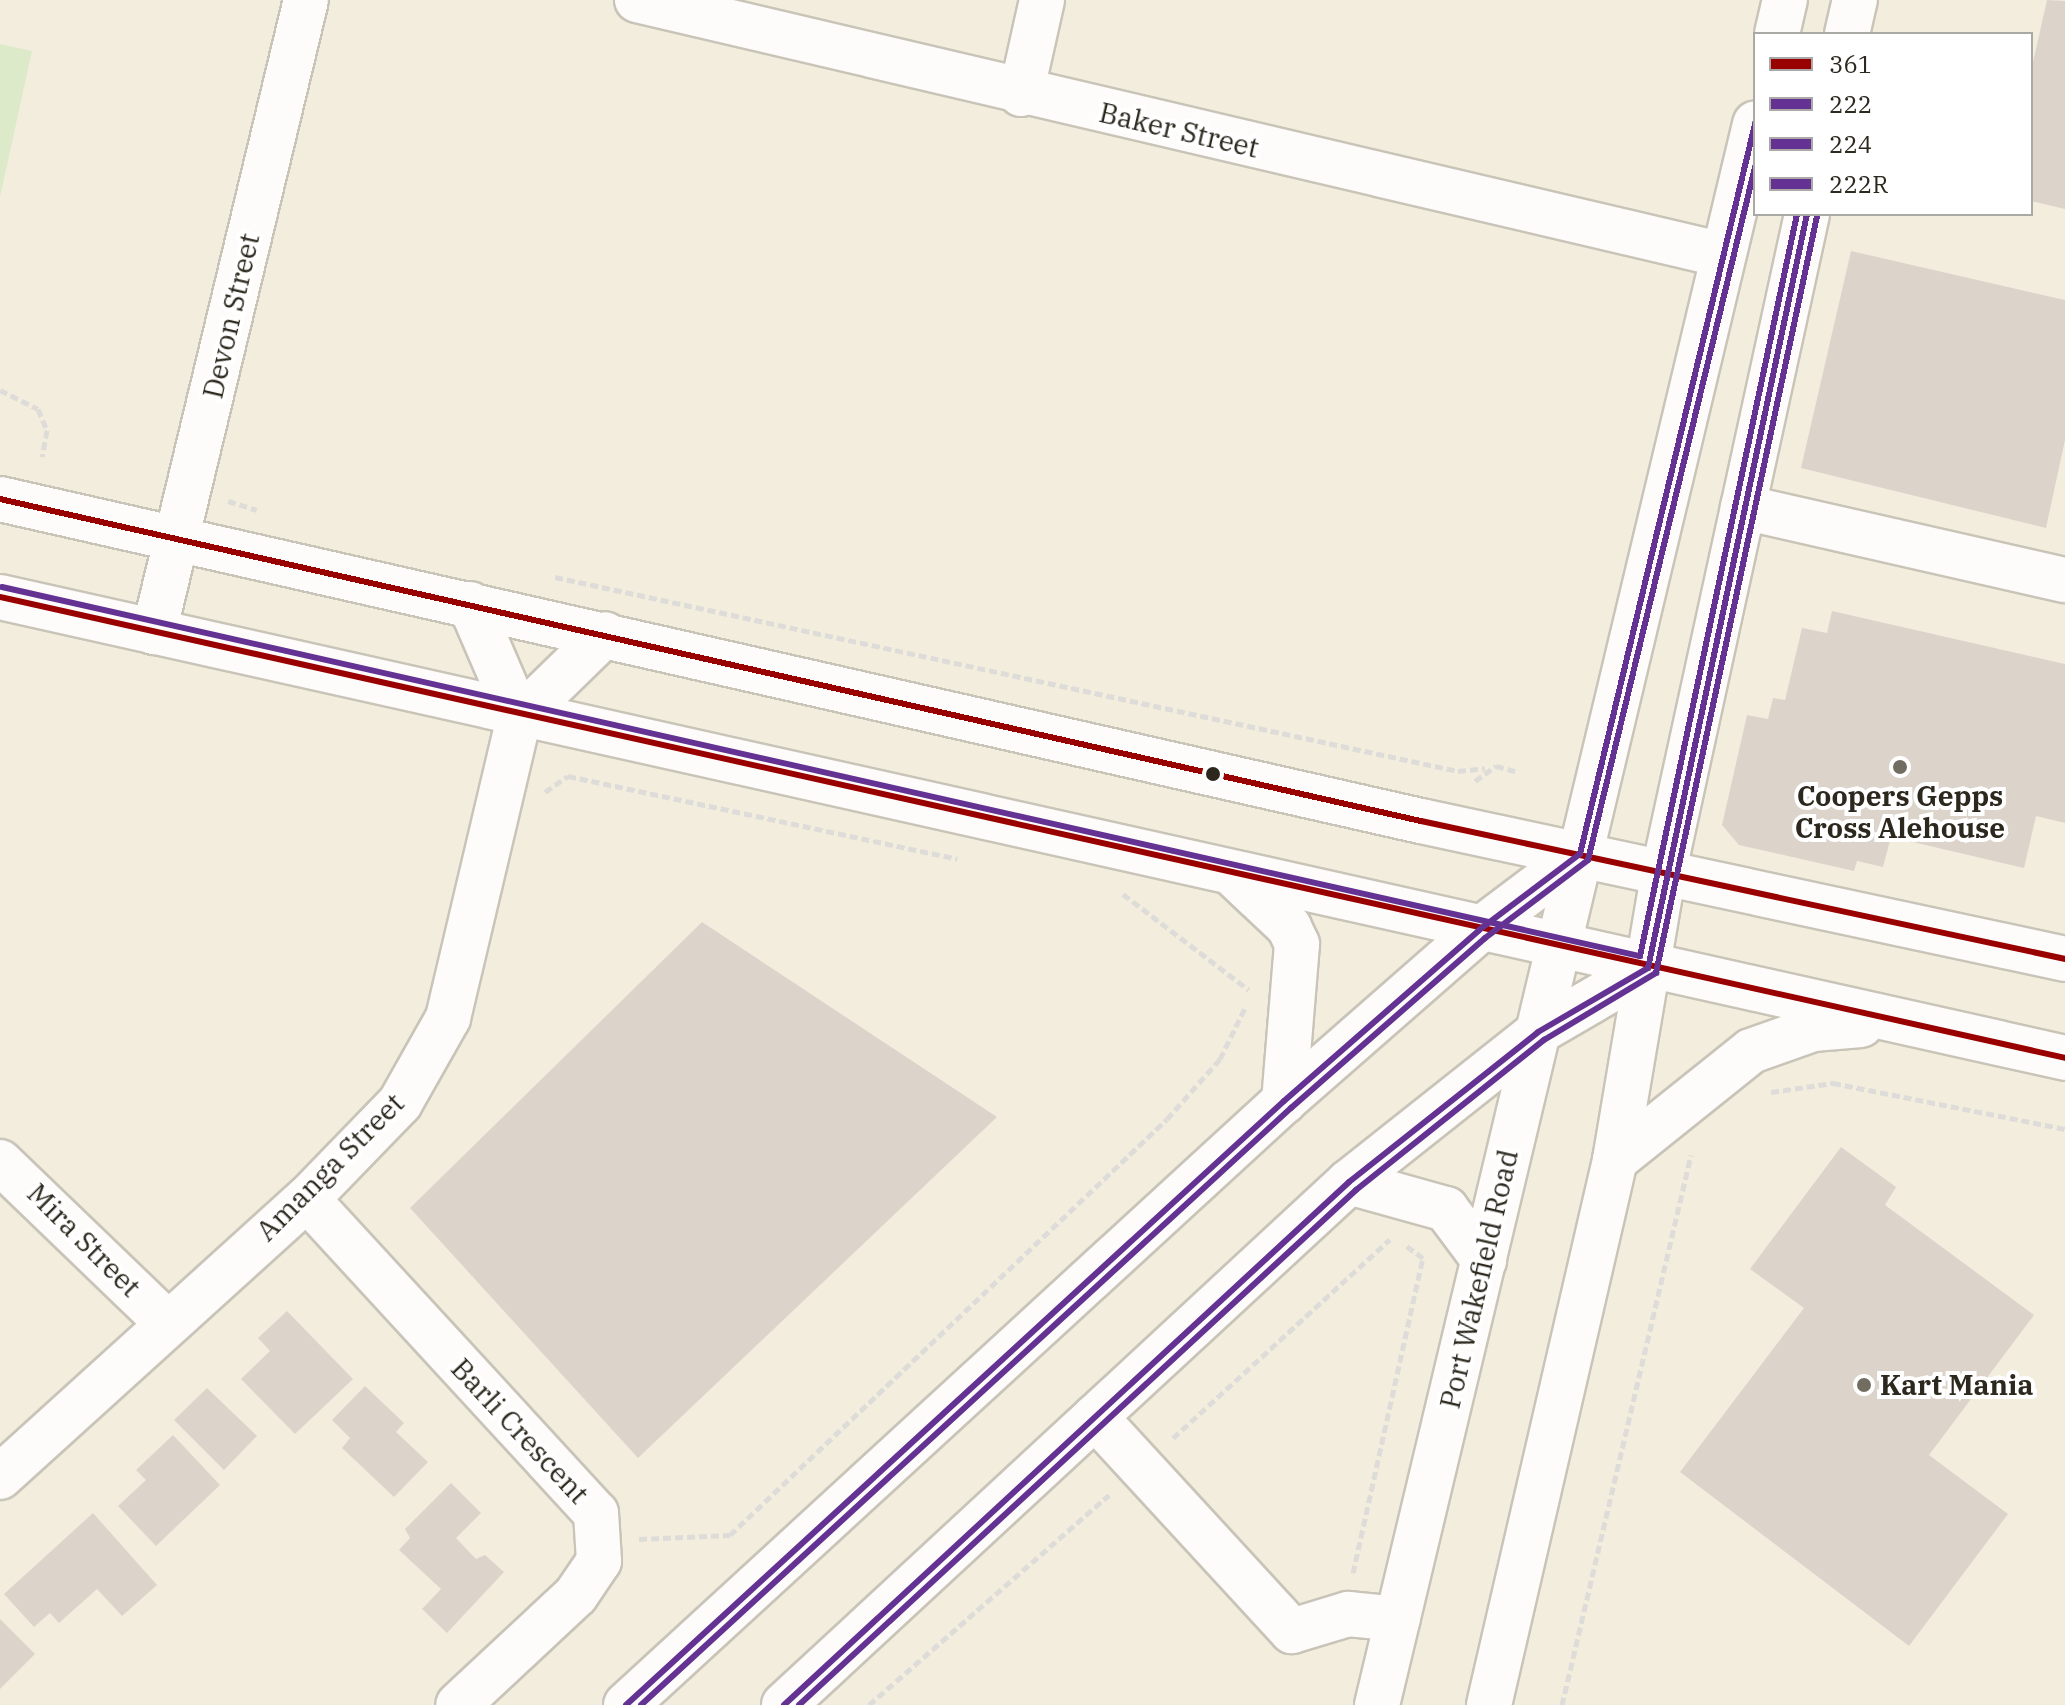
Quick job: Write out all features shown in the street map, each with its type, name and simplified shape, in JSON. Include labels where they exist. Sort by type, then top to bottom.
[{"type":"main road","name":"Devon Street","points":[[154,632],[306,0]]},
{"type":"main road","name":"Baker Street","points":[[637,0],[1021,94],[1723,255]]},
{"type":"main road","points":[[1021,94],[1042,0]]},
{"type":"main road","points":[[1777,32],[1785,0]]},
{"type":"main road","points":[[1847,32],[1855,0]]},
{"type":"main road","name":"Port Wakefield Road","points":[[1377,1705],[1753,132]]},
{"type":"main road","points":[[1489,1705],[1615,1160],[1664,870],[1807,216]]},
{"type":"main road","points":[[0,499],[1580,854],[2065,959]]},
{"type":"main road","points":[[1743,507],[2065,580]]},
{"type":"main road","points":[[0,597],[519,718],[2065,1058]]},
{"type":"main road","points":[[470,604],[519,718]]},
{"type":"main road","points":[[519,718],[605,634]]},
{"type":"main road","name":"Amanga Street","points":[[0,1477],[165,1321],[307,1199],[400,1103],[448,1018],[519,718]]},
{"type":"main road","points":[[653,1697],[984,1370],[1479,930],[1580,854]]},
{"type":"main road","points":[[1232,874],[1289,927],[1297,944],[1284,1101]]},
{"type":"main road","points":[[784,1705],[1349,1182],[1538,1032],[1648,968]]},
{"type":"main road","points":[[1615,1160],[1751,1051],[1813,1029],[1891,1022]]},
{"type":"main road","name":"Mira Street","points":[[0,1162],[165,1321]]},
{"type":"main road","points":[[1349,1182],[1446,1209],[1484,1260]]},
{"type":"main road","name":"Barli Crescent","points":[[307,1199],[596,1513],[599,1561],[576,1595],[458,1705]]},
{"type":"main road","points":[[1095,1417],[1292,1631],[1344,1615],[1398,1619]]},
{"type":"path","points":[[0,390],[38,409],[47,430],[42,457]]},
{"type":"path","points":[[190,490],[271,514]]},
{"type":"path","points":[[545,575],[1458,771],[1485,768],[1515,771]]},
{"type":"path","points":[[1475,781],[1485,768]]},
{"type":"path","points":[[537,798],[568,776],[969,861]]},
{"type":"path","points":[[1108,891],[1123,894],[1253,993]]},
{"type":"path","points":[[598,1541],[730,1535],[1167,1119],[1220,1059],[1261,982]]},
{"type":"path","points":[[1755,1098],[1833,1083],[2065,1129]]},
{"type":"path","points":[[1562,1705],[1694,1142]]},
{"type":"path","points":[[869,1705],[1141,1467],[1393,1236],[1423,1258],[1344,1615]]},
{"type":"green space","points":[[0,44],[32,51],[0,197]]},
{"type":"building","points":[[2047,0],[2065,1],[2065,209],[2033,201],[2033,62]]},
{"type":"building","points":[[1851,251],[2065,300],[2065,440],[2046,528],[1801,468]]},
{"type":"building","name":"Coopers Gepps Cross Alehouse","points":[[1832,611],[2065,664],[2065,823],[2036,816],[2024,868],[1891,837],[1883,867],[1857,861],[1854,871],[1739,845],[1722,825],[1747,715],[1768,719],[1773,698],[1785,700],[1802,628],[1827,633]]},
{"type":"building","points":[[702,922],[997,1117],[638,1458],[410,1208]]},
{"type":"building","name":"Kart Mania","points":[[1841,1147],[1896,1187],[1885,1205],[2034,1315],[1929,1455],[2008,1514],[1909,1646],[1680,1472],[1804,1308],[1750,1269]]},
{"type":"building","points":[[287,1311],[353,1379],[295,1434],[241,1379],[270,1351],[258,1338]]},
{"type":"building","points":[[365,1386],[404,1423],[396,1432],[428,1462],[394,1497],[342,1448],[350,1438],[332,1420]]},
{"type":"building","points":[[207,1388],[257,1436],[224,1470],[174,1420]]},
{"type":"building","points":[[173,1435],[220,1485],[156,1546],[118,1506],[146,1480],[136,1470]]},
{"type":"building","points":[[451,1483],[481,1513],[456,1538],[476,1559],[485,1555],[504,1572],[447,1633],[422,1609],[441,1589],[399,1550],[410,1538],[405,1529]]},
{"type":"building","points":[[93,1513],[157,1585],[122,1616],[97,1589],[59,1623],[50,1613],[34,1627],[4,1594]]},
{"type":"building","points":[[0,1619],[35,1654],[0,1689]]},
{"type":"transit line","name":"222","points":[[626,1705],[1284,1101],[1479,930],[1580,854],[1753,132]]},
{"type":"transit line","name":"224","points":[[641,1705],[1291,1108],[1485,938],[1588,860],[1753,175]]},
{"type":"transit line","name":"222R","points":[[2,587],[1640,956],[1797,216]]},
{"type":"transit line","name":"222","points":[[784,1705],[1349,1182],[1538,1032],[1648,968],[1807,216]]},
{"type":"transit line","name":"224","points":[[799,1705],[1356,1190],[1544,1040],[1656,973],[1817,216]]},
{"type":"transit line","name":"361","points":[[0,499],[1421,821],[2065,959]]},
{"type":"transit line","name":"361","points":[[0,597],[2065,1058]]},
{"type":"place","name":"Coopers Gepps Cross Alehouse","points":[[1900,767]]},
{"type":"place","name":"Kart Mania","points":[[1864,1385]]}]
